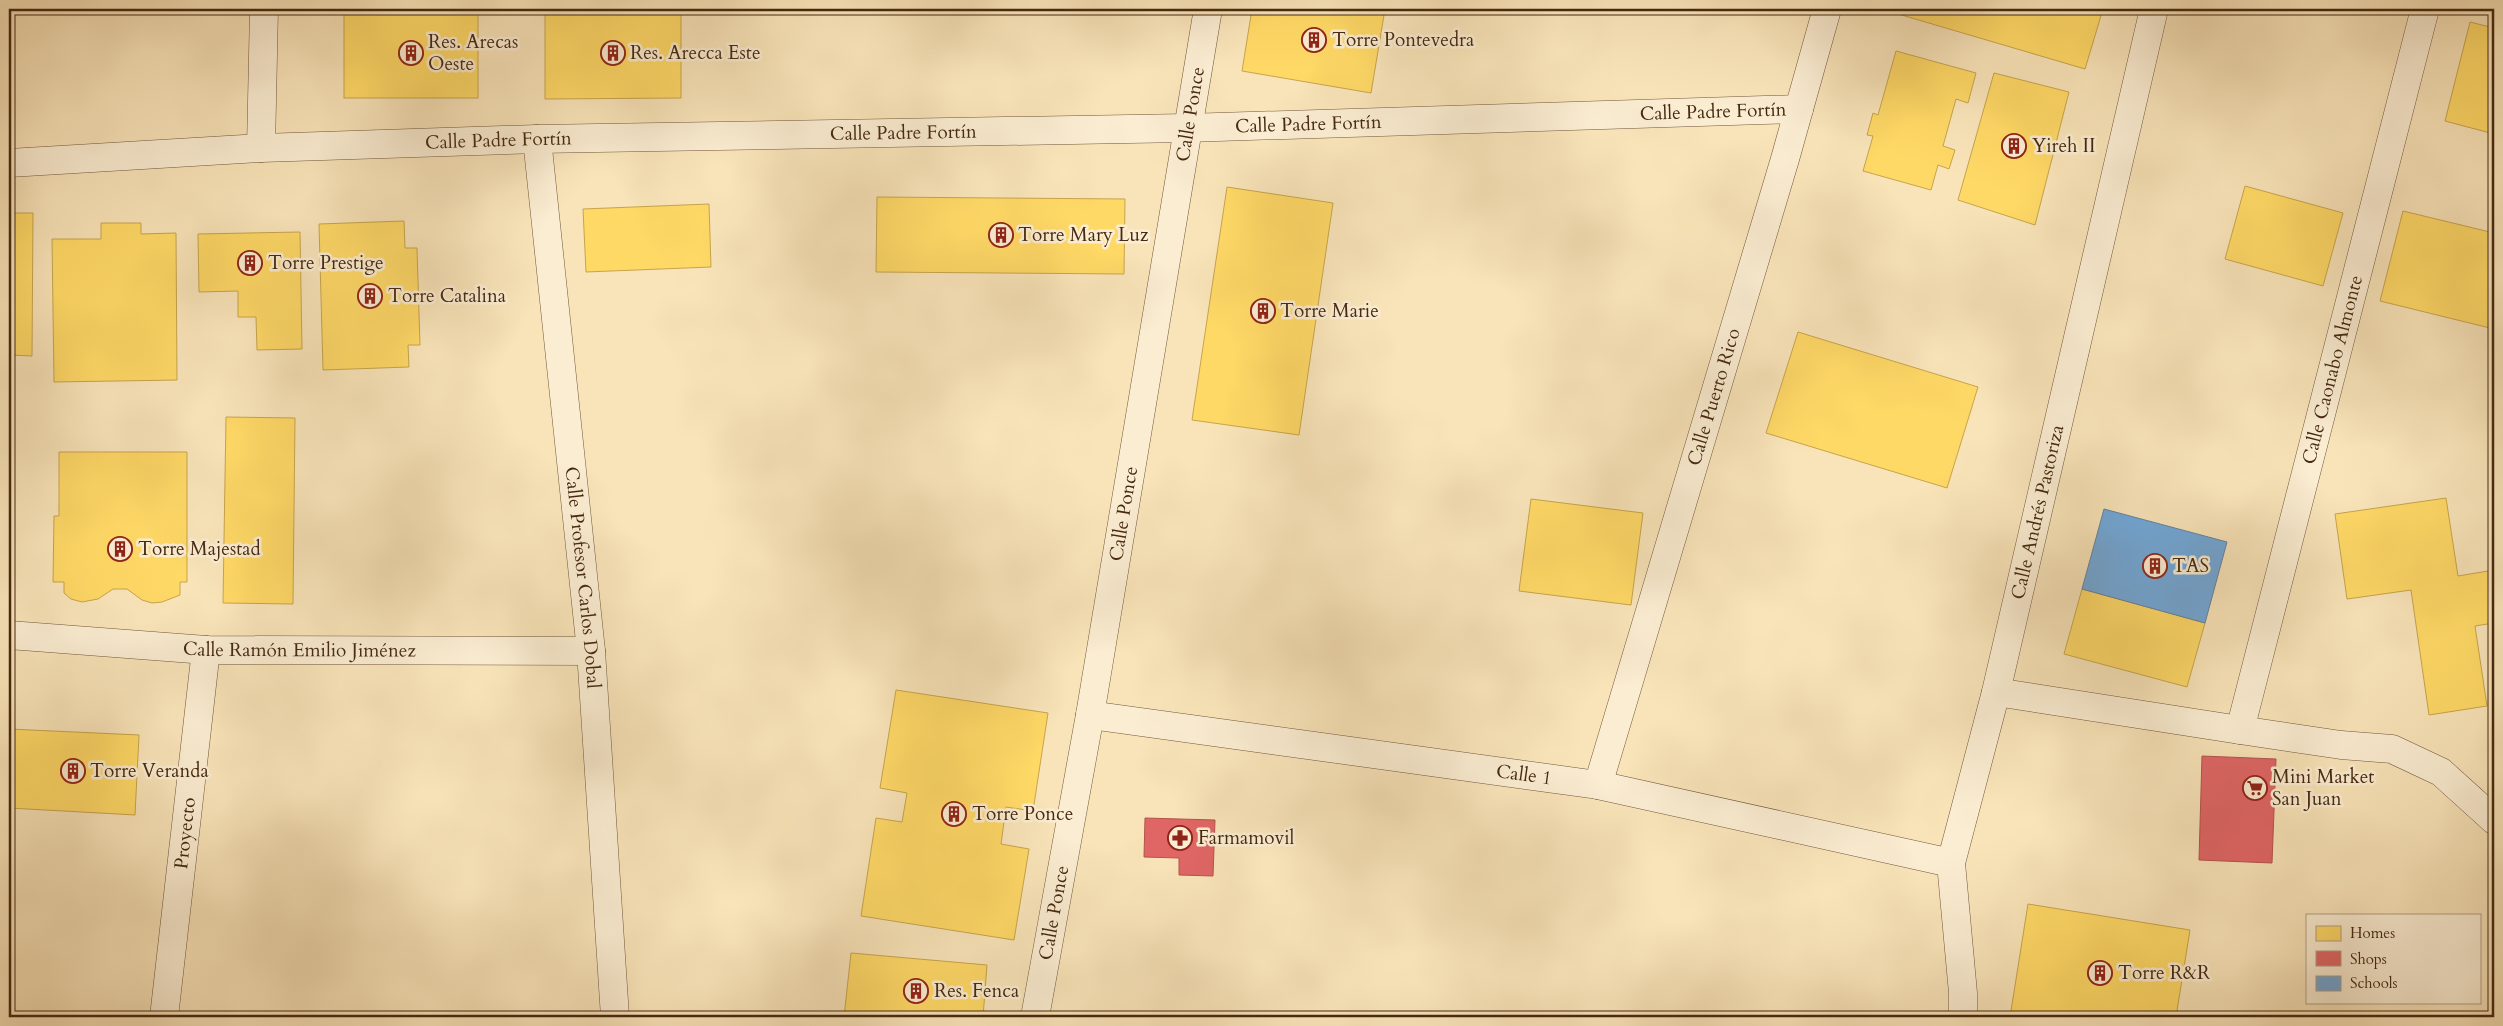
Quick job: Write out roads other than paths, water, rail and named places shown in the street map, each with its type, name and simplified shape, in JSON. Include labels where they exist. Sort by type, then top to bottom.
[{"type":"street","points":[[261,148],[264,9]]},
{"type":"street","name":"Calle Ponce","points":[[1035,1017],[1090,715],[1186,128],[1208,9]]},
{"type":"street","name":"Calle Puerto Rico","points":[[1598,785],[1827,9]]},
{"type":"street","name":"Calle Andrés Pastoriza","points":[[1963,1017],[1963,992],[1951,864],[1996,692],[2154,9]]},
{"type":"street","name":"Calle Caonabo Almonte","points":[[2240,730],[2425,9]]},
{"type":"street","name":"Calle Padre Fortín","points":[[9,163],[261,148],[537,139],[1186,128],[1799,109]]},
{"type":"street","name":"Calle Profesor Carlos Dobal","points":[[537,139],[591,651],[615,1017]]},
{"type":"street","name":"Calle Ramón Emilio Jiménez","points":[[9,635],[206,650],[591,651]]},
{"type":"street","name":"Proyecto","points":[[164,1017],[206,650]]},
{"type":"street","points":[[1996,692],[2341,745],[2392,749],[2441,772],[2494,820]]},
{"type":"street","name":"Calle 1","points":[[1090,715],[1598,785],[1951,864]]},
{"type":"place","name":"Torre Pontevedra","points":[[1314,40]]},
{"type":"place","name":"Res. Arecas Oeste","points":[[411,53]]},
{"type":"place","name":"Res. Arecca Este","points":[[613,53]]},
{"type":"place","name":"Yireh II","points":[[2014,146]]},
{"type":"place","name":"Torre Mary Luz","points":[[1001,235]]},
{"type":"place","name":"Torre Prestige","points":[[250,263]]},
{"type":"place","name":"Torre Catalina","points":[[370,296]]},
{"type":"place","name":"Torre Marie","points":[[1263,311]]},
{"type":"place","name":"Torre Majestad","points":[[120,549]]},
{"type":"place","name":"TAS","points":[[2155,566]]},
{"type":"place","name":"Torre Veranda","points":[[73,771]]},
{"type":"place","name":"Mini Market San Juan","points":[[2255,788]]},
{"type":"place","name":"Torre Ponce","points":[[954,814]]},
{"type":"place","name":"Farmamovil","points":[[1180,838]]},
{"type":"place","name":"Torre R&R","points":[[2100,973]]},
{"type":"place","name":"Res. Fenca","points":[[916,991]]}]
